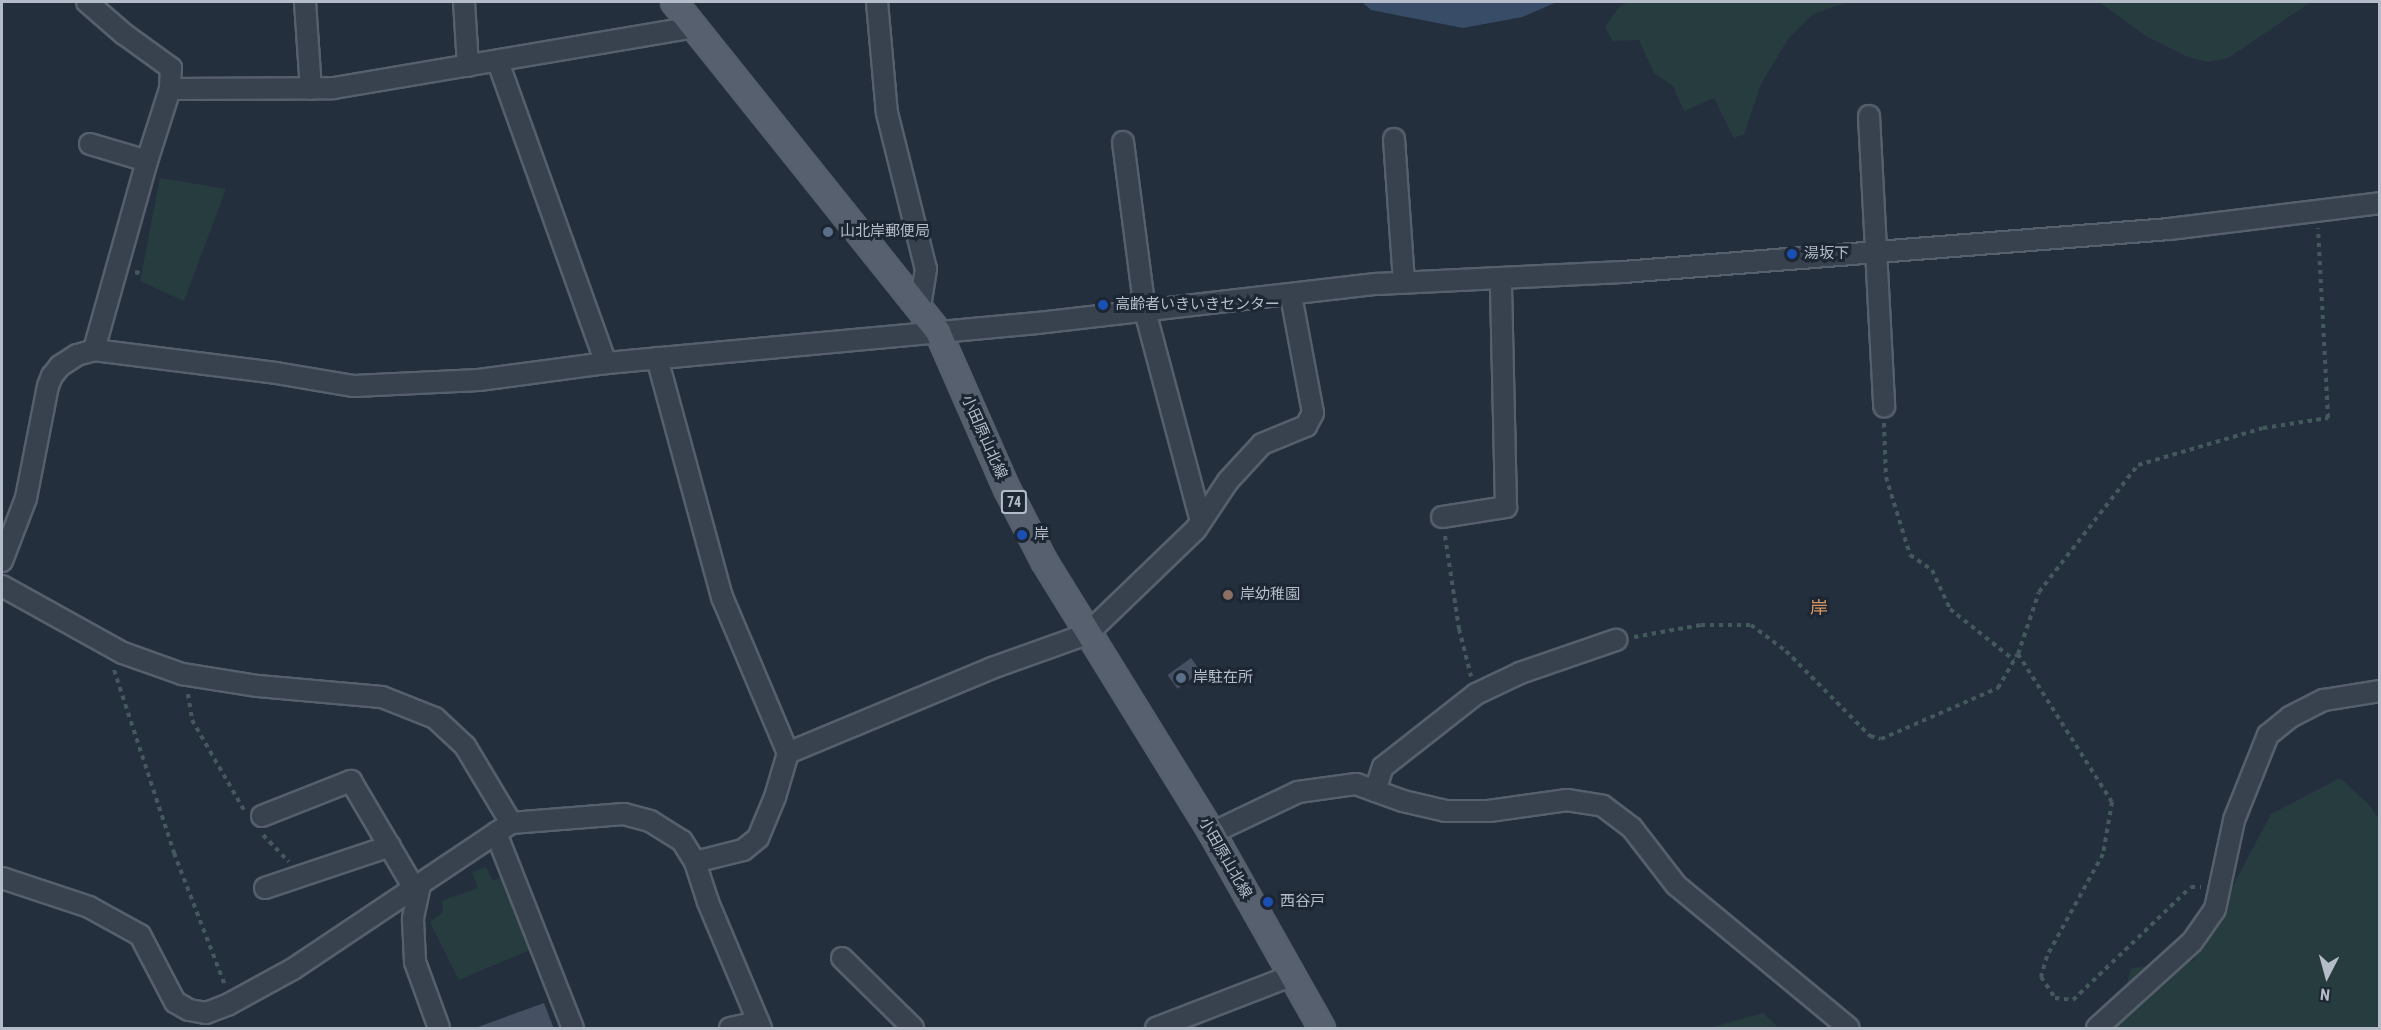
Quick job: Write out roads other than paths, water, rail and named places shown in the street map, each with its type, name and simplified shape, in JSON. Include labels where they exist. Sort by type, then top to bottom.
[{"type":"main road","name":"小田原山北線","points":[[674,2],[938,332],[1007,489],[1044,561],[1212,833],[1322,1029]]},
{"type":"street","points":[[87,2],[107,8],[124,34],[171,68],[170,89],[147,161],[94,350]]},
{"type":"street","points":[[305,2],[311,89]]},
{"type":"street","points":[[464,2],[468,66]]},
{"type":"street","points":[[877,2],[887,113],[926,269],[920,309]]},
{"type":"street","points":[[170,89],[334,88],[498,62],[693,27]]},
{"type":"street","points":[[498,62],[606,363]]},
{"type":"street","points":[[1869,116],[1884,406]]},
{"type":"street","points":[[1394,139],[1404,283]]},
{"type":"street","points":[[1122,142],[1145,311],[1201,521]]},
{"type":"street","points":[[90,144],[147,161]]},
{"type":"street","points":[[2,561],[26,498],[48,386],[52,376],[69,360],[94,350],[276,373],[354,386],[479,380],[606,363],[938,332],[1404,283],[1623,272],[2169,229],[2379,203]]},
{"type":"street","points":[[1442,517],[1506,507],[1501,279]]},
{"type":"street","points":[[788,753],[992,668],[1087,634],[1201,521],[1228,480],[1262,444],[1306,426],[1313,413],[1291,295]]},
{"type":"street","points":[[657,358],[722,597],[788,753],[775,797],[758,838],[743,850],[695,862]]},
{"type":"street","points":[[2,586],[123,653],[186,675],[258,686],[382,697],[435,718],[465,746],[503,828],[573,1029]]},
{"type":"street","points":[[1375,791],[1383,767],[1476,694],[1520,673],[1616,640]]},
{"type":"street","points":[[2097,1029],[2192,942],[2215,909],[2234,820],[2268,735],[2290,717],[2324,700],[2379,691]]},
{"type":"street","points":[[256,820],[351,781],[417,886],[413,919],[414,962],[439,1029]]},
{"type":"street","points":[[1212,833],[1298,792],[1356,784],[1446,811],[1489,811],[1567,800],[1603,806],[1632,828],[1676,885],[1849,1029]]},
{"type":"street","points":[[2,878],[89,907],[140,935],[176,1002],[189,1010],[198,1020],[206,1013],[232,1003],[293,969],[503,828],[624,814],[650,821],[682,841],[695,862],[708,902],[759,1025],[730,1029]]},
{"type":"street","points":[[265,888],[390,846]]},
{"type":"street","points":[[842,958],[913,1029]]},
{"type":"street","points":[[1156,1029],[1293,975]]},
{"type":"water","points":[[1362,2],[1557,2],[1522,17],[1463,28],[1371,10]]},
{"type":"place","name":"山北岸郵便局","points":[[828,232]]},
{"type":"place","name":"湯坂下","points":[[1792,254]]},
{"type":"place","name":"高齢者いきいきセンター","points":[[1103,305]]},
{"type":"place","name":"岸","points":[[1022,535]]},
{"type":"place","name":"岸幼稚園","points":[[1228,595]]},
{"type":"place","name":"岸駐在所","points":[[1181,678]]},
{"type":"place","name":"西谷戸","points":[[1268,902]]},
{"type":"district","name":"岸","points":[[1819,608]]}]
